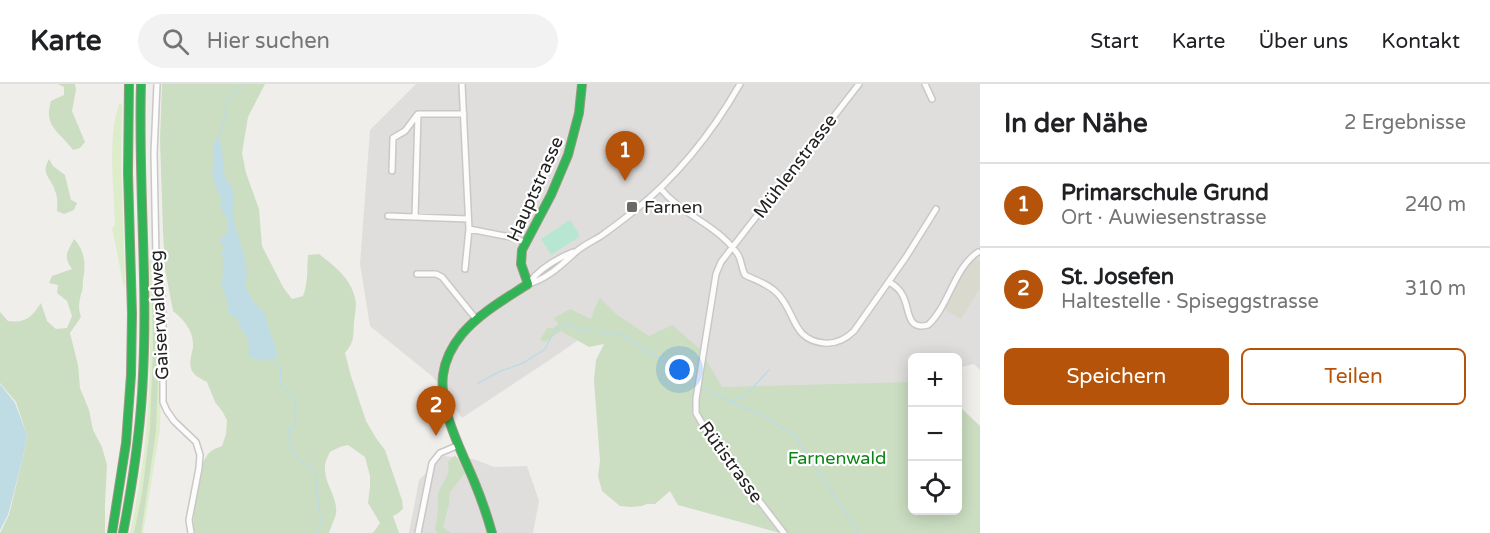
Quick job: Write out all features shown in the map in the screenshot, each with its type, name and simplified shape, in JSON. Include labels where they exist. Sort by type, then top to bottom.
[{"type":"main road","points":[[112,533],[123,467],[132,374],[129,84]]},
{"type":"main road","points":[[123,533],[137,451],[143,375],[141,84]]},
{"type":"main road","name":"Hauptstrasse","points":[[528,284],[521,259],[524,242],[531,234],[552,193],[567,158],[580,111],[582,84]]},
{"type":"main road","points":[[492,533],[448,419],[442,391],[444,371],[448,356],[457,340],[476,319],[528,284]]},
{"type":"street","name":"Gaiserwaldweg","points":[[157,84],[154,205],[156,257],[164,320],[164,402],[174,421],[196,442],[200,455],[200,468],[189,520],[191,533]]},
{"type":"street","points":[[462,84],[469,229],[465,269]]},
{"type":"street","points":[[528,284],[545,268],[578,251],[625,218],[660,188],[704,140],[740,84]]},
{"type":"street","name":"Mühlenstrasse","points":[[733,248],[859,84]]},
{"type":"street","points":[[926,84],[932,99]]},
{"type":"street","points":[[418,114],[464,114]]},
{"type":"street","points":[[392,171],[393,138],[405,131],[418,114]]},
{"type":"street","points":[[415,217],[418,114]]},
{"type":"street","points":[[660,188],[676,205],[717,231],[740,258],[745,275],[776,291],[800,332],[817,342],[835,342],[853,333],[936,209]]},
{"type":"street","points":[[388,216],[468,219]]},
{"type":"street","points":[[469,229],[515,238],[524,242]]},
{"type":"street","name":"Rütistrasse","points":[[733,248],[716,270],[696,399],[696,413],[710,437],[784,533]]},
{"type":"street","points":[[889,282],[905,298],[913,324],[918,327],[928,325],[936,316],[971,256],[978,252]]},
{"type":"street","points":[[417,274],[436,274],[442,277],[476,319]]},
{"type":"street","points":[[418,533],[432,463],[440,453],[459,445]]},
{"type":"shaded area","points":[[416,84],[980,84],[980,370],[974,364],[962,367],[962,353],[908,353],[908,383],[873,405],[719,392],[609,318],[462,418],[433,377],[370,326],[360,264],[370,130]]},
{"type":"shaded area","points":[[973,257],[980,261],[980,288],[961,319],[942,308]]},
{"type":"shaded area","points":[[443,456],[474,459],[494,467],[527,466],[539,501],[533,533],[409,533],[419,480]]},
{"type":"green space","points":[[58,84],[75,84],[72,111],[85,142],[80,148],[73,150],[54,128],[49,117],[51,101],[64,95],[64,87]]},
{"type":"green space","points":[[162,84],[265,84],[248,117],[242,153],[246,173],[259,209],[262,246],[283,287],[292,299],[303,296],[305,292],[308,255],[319,254],[350,284],[356,304],[352,342],[345,353],[366,421],[385,450],[402,500],[403,509],[393,516],[399,533],[373,533],[380,523],[368,503],[370,476],[365,457],[348,445],[330,452],[325,463],[326,476],[336,508],[329,533],[193,533],[201,469],[209,453],[222,446],[227,420],[215,402],[207,382],[192,370],[190,362],[193,347],[192,336],[184,322],[173,311],[165,269],[163,231],[160,140]]},
{"type":"green space","points":[[119,104],[122,104],[124,287],[112,228],[115,225],[112,148]]},
{"type":"green space","points":[[49,159],[53,166],[65,175],[71,200],[77,203],[74,210],[64,214],[57,211],[56,193],[47,176],[46,169]]},
{"type":"green space","points":[[570,220],[580,236],[551,255],[541,239]]},
{"type":"green space","points":[[74,239],[84,258],[84,269],[79,306],[81,317],[70,333],[78,365],[80,388],[107,465],[105,533],[0,533],[9,515],[27,435],[16,402],[0,383],[0,312],[8,321],[24,320],[31,316],[41,303],[47,321],[56,329],[67,328],[72,316],[67,301],[57,293],[58,285],[49,283],[52,276],[72,269],[67,254]]},
{"type":"green space","points":[[149,259],[154,259],[160,293],[160,429],[143,533],[130,533],[145,446],[148,411]]},
{"type":"green space","points":[[154,281],[158,295],[159,349],[156,431],[141,533],[134,533],[142,494],[150,428]]},
{"type":"green space","name":"Farnenwald","points":[[600,298],[616,314],[649,336],[672,325],[700,349],[722,387],[908,382],[908,515],[962,515],[962,409],[980,426],[980,533],[780,533],[678,505],[670,491],[655,504],[620,506],[602,491],[598,476],[600,461],[594,381],[596,360],[604,344],[589,347],[561,331],[545,342],[540,340],[547,328],[553,328],[558,324],[554,318],[570,309],[591,319]]},
{"type":"green space","points":[[455,455],[465,473],[450,492],[443,527],[451,533],[437,533],[435,529],[438,494],[447,475],[448,462]]},
{"type":"water","points":[[215,140],[221,142],[225,178],[232,188],[234,222],[247,270],[245,286],[253,301],[265,313],[279,357],[260,360],[248,355],[250,349],[247,336],[242,331],[237,318],[230,316],[228,312],[227,300],[220,281],[224,278],[221,253],[225,249],[219,240],[228,231],[228,221],[219,205],[222,202],[212,174]]},
{"type":"water","points":[[0,384],[15,403],[27,435],[8,515],[0,530]]},
{"type":"waterway","points":[[218,141],[226,112],[225,102],[243,84]]},
{"type":"waterway","points":[[478,383],[523,363],[545,349],[555,330],[566,323],[581,330],[621,334],[694,381]]},
{"type":"waterway","points":[[273,358],[276,366],[281,369],[280,383],[294,398],[296,407],[295,427],[289,428],[288,432],[292,450],[297,458],[315,471],[320,519],[318,533]]},
{"type":"waterway","points":[[731,401],[745,396],[769,370]]},
{"type":"waterway","points":[[702,386],[710,392],[766,417],[794,435],[859,533]]},
{"type":"traffic: fast","points":[[112,533],[126,443],[131,375],[129,84]]},
{"type":"traffic: fast","points":[[123,533],[136,454],[143,375],[141,84]]},
{"type":"traffic: fast","points":[[492,533],[479,494],[457,443],[444,402],[444,369],[452,348],[469,326],[528,284],[521,264],[522,250],[551,195],[568,155],[579,113],[582,84]]},
{"type":"place","name":"Primarschule Grund","points":[[625,181]]},
{"type":"place","name":"Farnen","points":[[632,207]]},
{"type":"place","name":"St. Josefen","points":[[436,436]]}]
